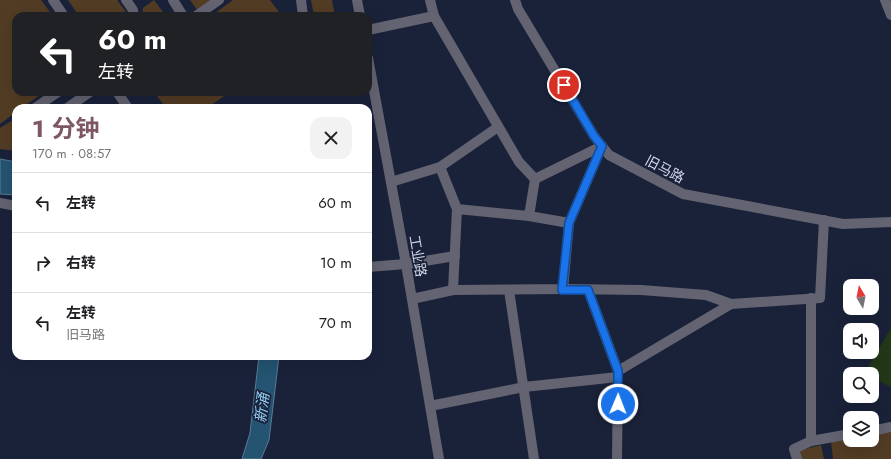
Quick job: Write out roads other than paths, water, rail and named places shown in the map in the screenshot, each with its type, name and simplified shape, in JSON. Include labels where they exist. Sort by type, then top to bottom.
[{"type":"street","points":[[53,0],[61,12]]},
{"type":"street","points":[[126,0],[133,12]]},
{"type":"street","points":[[173,0],[180,12]]},
{"type":"street","points":[[202,12],[219,0]]},
{"type":"street","points":[[301,0],[302,12]]},
{"type":"street","points":[[357,0],[359,12]]},
{"type":"street","points":[[430,0],[434,16],[498,127],[519,162],[535,179]]},
{"type":"street","name":"旧马路","points":[[515,0],[518,9],[590,130],[609,155],[683,194],[843,224],[891,222]]},
{"type":"street","points":[[885,0],[891,15]]},
{"type":"street","points":[[372,29],[434,16]]},
{"type":"street","name":"工业路","points":[[372,80],[406,264],[439,459]]},
{"type":"street","points":[[41,104],[52,96]]},
{"type":"street","points":[[73,104],[84,96]]},
{"type":"street","points":[[391,182],[440,167],[498,127]]},
{"type":"street","points":[[535,179],[602,146]]},
{"type":"street","points":[[562,290],[569,223],[602,146]]},
{"type":"street","points":[[440,167],[457,209],[453,290]]},
{"type":"street","points":[[529,216],[535,179]]},
{"type":"street","points":[[0,203],[12,205]]},
{"type":"street","points":[[457,209],[529,216],[569,223]]},
{"type":"street","points":[[412,299],[453,290],[641,290],[706,295],[731,304],[820,298],[824,220]]},
{"type":"street","points":[[372,267],[406,264],[455,256]]},
{"type":"street","points":[[509,290],[534,459]]},
{"type":"street","points":[[588,290],[618,374],[617,459]]},
{"type":"street","points":[[811,298],[811,441]]},
{"type":"street","points":[[430,406],[524,387],[618,374],[731,304]]},
{"type":"street","points":[[879,430],[891,428]]},
{"type":"street","points":[[796,459],[794,448],[811,441],[843,435]]},
{"type":"water","points":[[0,159],[12,161],[12,195],[0,194]]},
{"type":"water","name":"新涌","points":[[259,360],[279,360],[269,440],[261,459],[242,459],[250,433]]}]
